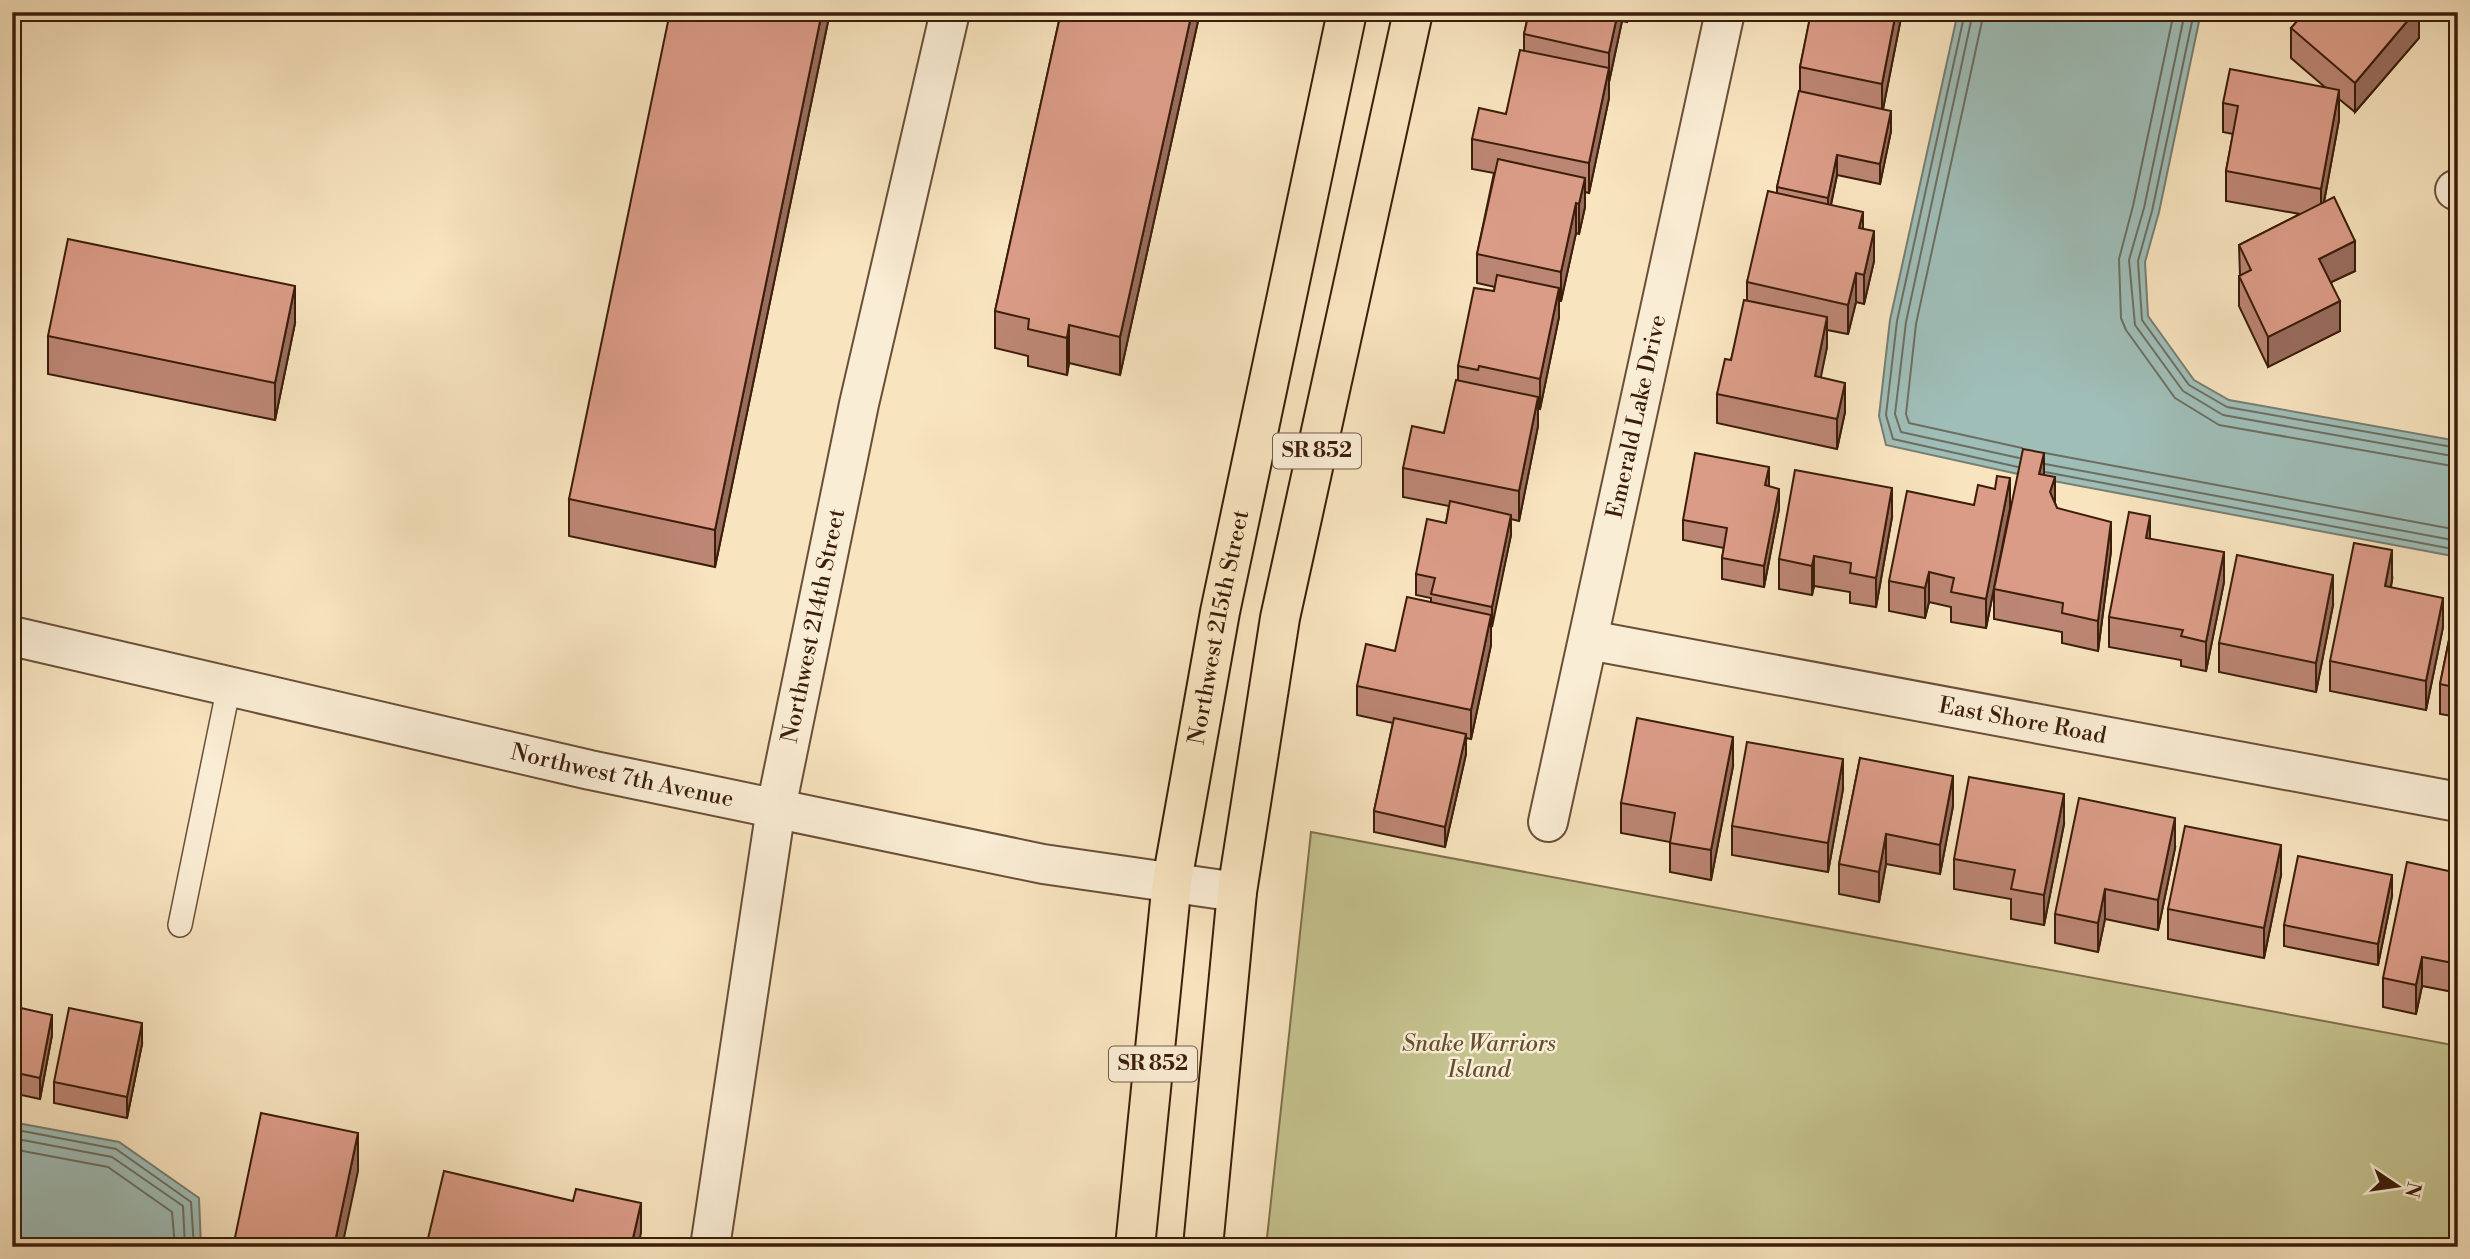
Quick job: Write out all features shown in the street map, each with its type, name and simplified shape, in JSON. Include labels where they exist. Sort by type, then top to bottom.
[{"type":"main road","name":"Northwest 215th Street","points":[[1135,1247],[1172,881],[1220,612],[1347,12]]},
{"type":"main road","name":"SR 852","points":[[1203,1247],[1237,892],[1280,618],[1413,12]]},
{"type":"street","name":"Northwest 214th Street","points":[[710,1247],[776,808],[859,404],[950,12]]},
{"type":"street","name":"Emerald Lake Drive","points":[[1548,822],[1725,12]]},
{"type":"street","name":"Northwest 7th Avenue","points":[[12,636],[590,770],[1043,864],[1237,892]]},
{"type":"street","name":"East Shore Road","points":[[1589,640],[2458,802]]},
{"type":"lane","points":[[180,925],[229,686]]},
{"type":"path","points":[[818,1243],[837,1247]]},
{"type":"green space","name":"Snake Warriors Island","points":[[1311,832],[2458,1046],[2458,1247],[1266,1247]]},
{"type":"water","points":[[1958,12],[2201,12],[2159,212],[2145,262],[2148,316],[2194,380],[2229,400],[2458,441],[2458,557],[2027,476],[1886,445],[1879,416],[1890,320]]},
{"type":"water","points":[[12,1122],[119,1142],[199,1198],[201,1247],[12,1247]]},
{"type":"building","points":[[670,12],[822,12],[715,530],[569,499]]},
{"type":"building","points":[[1061,12],[1192,12],[1120,337],[1069,325],[1067,338],[1028,329],[1029,319],[995,311]]},
{"type":"building","points":[[1529,12],[1618,12],[1609,53],[1524,34]]},
{"type":"building","points":[[1811,12],[1896,12],[1882,84],[1800,67]]},
{"type":"building","points":[[2305,12],[2415,12],[2355,83],[2291,28]]},
{"type":"building","points":[[1520,50],[1609,68],[1589,163],[1472,139],[1479,108],[1506,114]]},
{"type":"building","points":[[2230,69],[2339,90],[2321,189],[2226,171],[2238,106],[2223,103]]},
{"type":"building","points":[[1799,91],[1891,111],[1880,164],[1837,155],[1828,198],[1777,187]]},
{"type":"building","points":[[1498,159],[1585,178],[1579,204],[1576,203],[1561,272],[1477,254]]},
{"type":"building","points":[[1768,191],[1863,212],[1859,228],[1874,231],[1864,275],[1856,273],[1848,305],[1747,282]]},
{"type":"building","points":[[2334,197],[2355,241],[2319,259],[2340,301],[2268,337],[2239,276],[2251,270],[2239,245]]},
{"type":"building","points":[[68,239],[295,286],[275,383],[48,336]]},
{"type":"building","points":[[1497,275],[1559,288],[1540,379],[1479,366],[1478,370],[1458,366],[1474,288],[1494,291]]},
{"type":"building","points":[[1744,300],[1827,317],[1815,376],[1845,383],[1837,419],[1717,394],[1725,359],[1731,360]]},
{"type":"building","points":[[1456,380],[1538,397],[1519,491],[1403,468],[1412,426],[1444,433]]},
{"type":"building","points":[[2023,449],[2044,453],[2039,474],[2055,477],[2050,492],[2057,508],[2111,522],[2098,621],[2062,613],[2063,603],[1994,589]]},
{"type":"building","points":[[1695,453],[1769,467],[1765,485],[1779,489],[1764,566],[1722,558],[1727,528],[1683,520]]},
{"type":"building","points":[[1795,470],[1892,488],[1876,578],[1850,573],[1851,563],[1814,556],[1812,566],[1779,559]]},
{"type":"building","points":[[1997,476],[2010,478],[1986,599],[1951,592],[1954,578],[1929,572],[1925,588],[1889,581],[1907,491],[1974,505],[1978,485],[1995,489]]},
{"type":"building","points":[[1450,501],[1511,515],[1492,607],[1431,594],[1435,578],[1416,574],[1427,519],[1446,523]]},
{"type":"building","points":[[2129,512],[2150,516],[2146,538],[2224,552],[2206,642],[2181,636],[2183,630],[2109,617]]},
{"type":"building","points":[[2354,543],[2392,550],[2385,586],[2443,598],[2426,681],[2330,661]]},
{"type":"building","points":[[2237,555],[2333,575],[2316,663],[2219,643]]},
{"type":"building","points":[[2458,596],[2458,688],[2440,684]]},
{"type":"building","points":[[1407,597],[1491,615],[1471,710],[1357,686],[1366,644],[1395,651]]},
{"type":"building","points":[[1394,718],[1466,734],[1445,827],[1374,811]]},
{"type":"building","points":[[1637,718],[1733,737],[1711,850],[1670,843],[1675,813],[1621,803]]},
{"type":"building","points":[[1747,742],[1843,759],[1828,843],[1732,826]]},
{"type":"building","points":[[1860,758],[1953,776],[1940,845],[1886,834],[1879,872],[1839,864]]},
{"type":"building","points":[[1969,777],[2064,794],[2044,895],[2011,889],[2015,870],[1954,859]]},
{"type":"building","points":[[2079,798],[2175,818],[2158,900],[2105,889],[2098,923],[2055,914]]},
{"type":"building","points":[[2185,826],[2281,845],[2264,928],[2168,909]]},
{"type":"building","points":[[2298,856],[2392,875],[2378,944],[2284,925]]},
{"type":"building","points":[[2407,862],[2458,873],[2458,964],[2422,957],[2416,985],[2383,978]]},
{"type":"building","points":[[12,1006],[52,1015],[40,1078],[12,1072]]},
{"type":"building","points":[[69,1008],[142,1023],[127,1097],[54,1082]]},
{"type":"building","points":[[261,1113],[358,1133],[334,1247],[233,1247]]},
{"type":"building","points":[[444,1171],[573,1201],[576,1189],[641,1203],[631,1247],[426,1247]]}]
